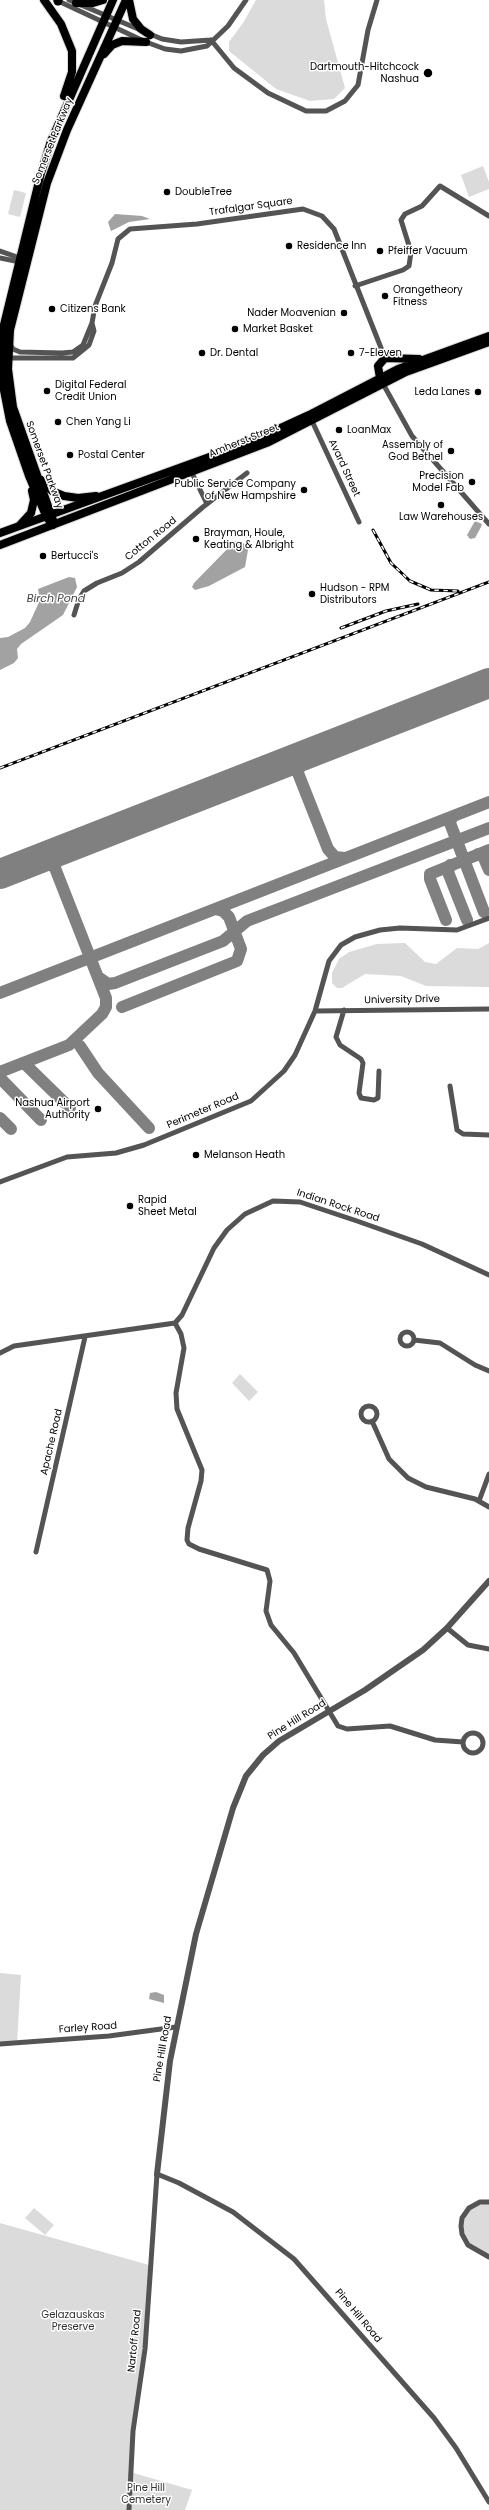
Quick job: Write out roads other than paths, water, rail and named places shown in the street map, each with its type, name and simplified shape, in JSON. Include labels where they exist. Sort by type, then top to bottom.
[{"type":"main road","points":[[44,0],[66,32]]},
{"type":"main road","points":[[51,141],[55,120],[73,67],[72,50],[57,0]]},
{"type":"main road","points":[[73,2],[93,3],[104,0]]},
{"type":"main road","name":"Somerset Parkway","points":[[53,525],[33,474],[13,407],[4,357],[4,325],[22,260],[51,141],[113,0]]},
{"type":"main road","name":"Somerset Parkway","points":[[4,357],[9,341],[22,260],[53,165],[126,0]]},
{"type":"main road","points":[[129,0],[133,19],[148,39]]},
{"type":"main road","points":[[95,68],[107,51],[116,43],[130,40],[148,39]]},
{"type":"main road","name":"Amherst Street","points":[[0,545],[270,442],[312,421],[421,359],[489,336]]},
{"type":"main road","name":"Amherst Street","points":[[0,533],[100,495],[248,443],[381,381],[489,342]]},
{"type":"main road","points":[[381,381],[378,366],[385,358],[421,359]]},
{"type":"main road","points":[[33,474],[47,487],[64,496],[78,498],[100,495]]},
{"type":"main road","points":[[20,525],[30,514],[34,503],[33,474]]},
{"type":"street","points":[[57,0],[104,19],[148,39],[165,49],[185,51],[203,48],[230,23],[246,0]]},
{"type":"street","points":[[212,40],[234,68],[268,93],[306,110],[326,111],[345,101],[358,85],[377,0]]},
{"type":"street","points":[[73,2],[104,19]]},
{"type":"street","points":[[115,24],[148,39],[177,42],[212,40]]},
{"type":"street","points":[[355,286],[403,270],[409,266],[411,252],[401,220],[404,214],[422,206],[440,186],[489,216]]},
{"type":"street","name":"Trafalgar Square","points":[[9,341],[12,347],[20,352],[70,353],[82,345],[92,324],[95,306],[112,263],[118,239],[125,232],[140,227],[197,224],[288,210],[307,209],[322,216],[332,225],[355,286],[385,358]]},
{"type":"street","points":[[0,251],[22,260]]},
{"type":"street","points":[[0,258],[22,260]]},
{"type":"street","name":"Trafalgar Square","points":[[4,357],[73,358],[89,345],[94,331],[92,324]]},
{"type":"street","points":[[381,381],[412,436],[489,524]]},
{"type":"street","name":"Avard Street","points":[[312,421],[360,522]]},
{"type":"street","points":[[192,473],[207,504]]},
{"type":"street","name":"Cotton Road","points":[[74,615],[78,599],[84,591],[134,566],[207,504],[247,473]]},
{"type":"street","name":"Perimeter Road","points":[[0,1182],[67,1157],[116,1153],[138,1147],[251,1101],[284,1072],[302,1042],[315,1010],[331,957],[350,939],[390,928],[457,930],[489,918]]},
{"type":"street","name":"University Drive","points":[[315,1010],[489,1009]]},
{"type":"street","points":[[344,1010],[336,1037],[340,1045],[361,1059],[363,1063],[359,1093],[361,1098],[374,1100],[378,1098],[379,1071]]},
{"type":"street","points":[[450,1086],[455,1124],[460,1132],[489,1135]]},
{"type":"street","name":"Indian Rock Road","points":[[175,1323],[182,1315],[214,1248],[227,1230],[245,1214],[273,1201],[300,1202],[350,1219],[422,1244],[489,1275]]},
{"type":"street","points":[[0,1353],[14,1346],[175,1323],[181,1334],[184,1348],[176,1393],[177,1409],[202,1470],[201,1481],[186,1540],[189,1544],[199,1549],[267,1570],[270,1581],[265,1606],[268,1621],[303,1666],[338,1726],[344,1728],[390,1726],[435,1740],[462,1742]]},
{"type":"street","name":"Apache Road","points":[[36,1552],[85,1337]]},
{"type":"street","points":[[414,1340],[440,1343],[475,1365],[489,1371]]},
{"type":"street","points":[[372,1421],[389,1459],[408,1478],[426,1487],[479,1501],[489,1507]]},
{"type":"street","points":[[479,1501],[489,1474]]},
{"type":"street","name":"Pine Hill Road","points":[[489,1581],[447,1628],[412,1659],[329,1712],[292,1732],[268,1750],[255,1763],[242,1785],[233,1808],[196,1934],[176,2026],[157,2174],[179,2183],[233,2212],[294,2259],[434,2418],[456,2448],[489,2502]]},
{"type":"street","points":[[447,1628],[468,1645],[489,1650]]},
{"type":"street","points":[[474,1733],[482,1738],[483,1745],[476,1752],[469,1752],[464,1748],[462,1742],[468,1734],[474,1733]]},
{"type":"street","name":"Farley Road","points":[[0,2044],[110,2036],[176,2026]]},
{"type":"street","name":"Nartoff Road","points":[[129,2510],[133,2431],[145,2349],[157,2174]]},
{"type":"street","points":[[489,2202],[480,2202],[469,2208],[462,2218],[461,2226],[463,2238],[468,2244],[489,2257]]},
{"type":"water","points":[[115,214],[142,216],[150,219],[129,222],[111,231],[108,222]]},
{"type":"water","points":[[475,521],[482,524],[475,538],[470,539],[467,535]]},
{"type":"water","points":[[235,541],[245,544],[248,550],[245,567],[209,586],[195,590],[192,587],[194,583]]},
{"type":"water","name":"Birch Pond","points":[[69,577],[75,578],[77,587],[63,615],[21,644],[17,649],[18,658],[14,663],[0,670],[0,638],[8,637],[25,628],[30,622],[40,600],[38,589]]},
{"type":"water","points":[[156,1992],[164,1995],[164,2003],[149,1999],[150,1993]]},
{"type":"railway","points":[[373,530],[391,563],[410,581],[431,590],[458,591]]},
{"type":"railway","points":[[0,768],[489,582]]},
{"type":"railway","points":[[341,628],[386,611],[418,604]]},
{"type":"place","name":"Dartmouth-Hitchcock Nashua","points":[[428,73]]},
{"type":"place","name":"DoubleTree","points":[[167,192]]},
{"type":"place","name":"Residence Inn","points":[[289,246]]},
{"type":"place","name":"Pfeiffer Vacuum","points":[[380,251]]},
{"type":"place","name":"Orangetheory Fitness","points":[[385,296]]},
{"type":"place","name":"Citizens Bank","points":[[52,309]]},
{"type":"place","name":"Nader Moavenian","points":[[344,313]]},
{"type":"place","name":"Market Basket","points":[[235,329]]},
{"type":"place","name":"Dr. Dental","points":[[202,353]]},
{"type":"place","name":"7-Eleven","points":[[351,353]]},
{"type":"place","name":"Digital Federal Credit Union","points":[[47,391]]},
{"type":"place","name":"Leda Lanes","points":[[478,392]]},
{"type":"place","name":"Chen Yang Li","points":[[58,422]]},
{"type":"place","name":"LoanMax","points":[[339,430]]},
{"type":"place","name":"Assembly of God Bethel","points":[[451,451]]},
{"type":"place","name":"Postal Center","points":[[70,455]]},
{"type":"place","name":"Precision Model Fab","points":[[472,482]]},
{"type":"place","name":"Public Service Company of New Hampshire","points":[[304,490]]},
{"type":"place","name":"Law Warehouses","points":[[441,505]]},
{"type":"place","name":"Brayman, Houle, Keating & Albright","points":[[196,539]]},
{"type":"place","name":"Bertucci's","points":[[43,556]]},
{"type":"place","name":"Hudson - RPM Distributors","points":[[312,594]]},
{"type":"place","name":"Nashua Airport Authority","points":[[98,1109]]},
{"type":"place","name":"Melanson Heath","points":[[196,1155]]},
{"type":"place","name":"Rapid Sheet Metal","points":[[130,1206]]},
{"type":"park label","name":"Gelazauskas Preserve","points":[[73,2320]]},
{"type":"park label","name":"Pine Hill Cemetery","points":[[146,2494]]}]
